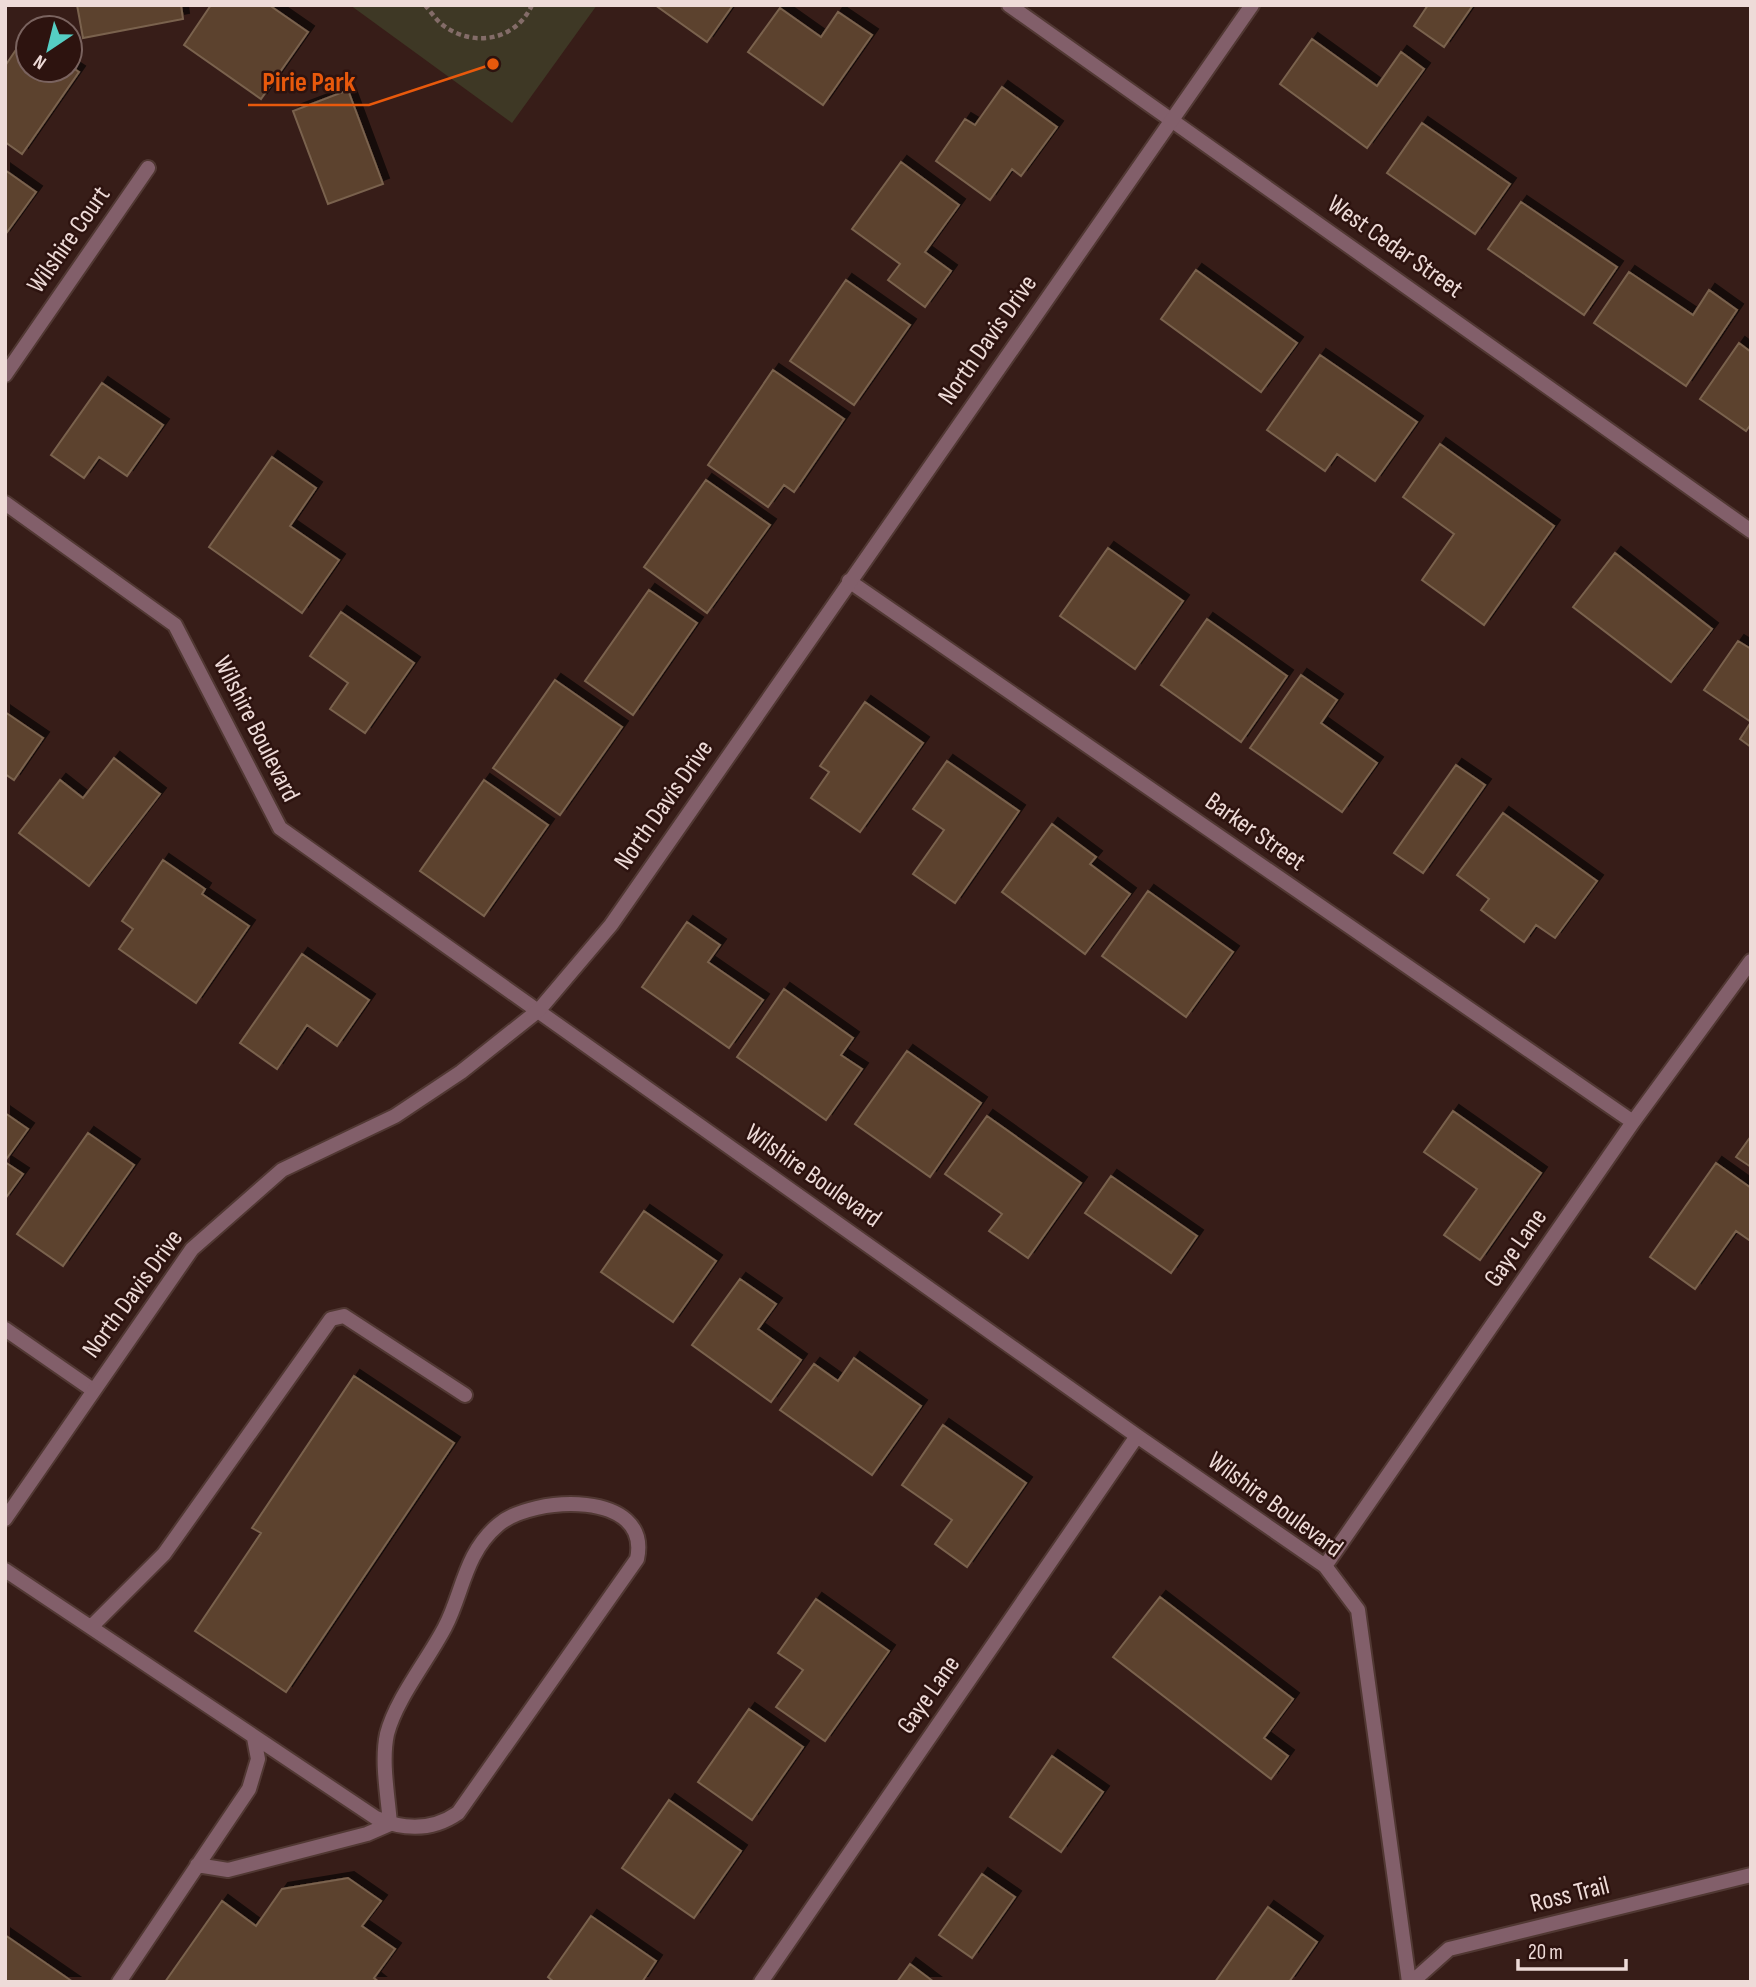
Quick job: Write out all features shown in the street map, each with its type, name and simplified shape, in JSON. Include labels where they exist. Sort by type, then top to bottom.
[{"type":"street","name":"West Cedar Street","points":[[1009,5],[1751,531]]},
{"type":"street","name":"North Davis Drive","points":[[5,1519],[192,1249],[282,1170],[395,1115],[461,1072],[539,1010],[611,925],[1252,5]]},
{"type":"street","name":"Wilshire Court","points":[[5,375],[148,168]]},
{"type":"street","name":"Wilshire Boulevard","points":[[5,503],[175,625],[280,828],[1137,1436],[1325,1566],[1358,1610],[1410,1982]]},
{"type":"street","name":"Barker Street","points":[[849,581],[1633,1122]]},
{"type":"street","name":"Gaye Lane","points":[[1325,1566],[1633,1122],[1751,961]]},
{"type":"street","points":[[91,1627],[164,1554],[331,1319],[344,1316],[465,1395]]},
{"type":"street","points":[[5,1329],[93,1390]]},
{"type":"street","name":"Gaye Lane","points":[[761,1982],[1137,1436]]},
{"type":"street","points":[[5,1570],[376,1818],[390,1824],[426,1828],[445,1822],[458,1813],[637,1559],[638,1536],[631,1525],[605,1509],[583,1503],[522,1511],[496,1526],[466,1567],[454,1609],[393,1720],[387,1736],[390,1824]]},
{"type":"street","points":[[120,1982],[249,1789],[258,1759],[254,1738]]},
{"type":"street","points":[[197,1865],[228,1870],[367,1834],[390,1824]]},
{"type":"street","name":"Ross Trail","points":[[1410,1982],[1449,1949],[1751,1875]]},
{"type":"path","points":[[425,5],[441,24],[472,38],[504,35],[517,28],[533,5]]},
{"type":"shaded area","points":[[350,5],[597,5],[512,123]]},
{"type":"building","points":[[77,5],[181,5],[183,19],[84,38],[84,14],[79,14]]},
{"type":"building","points":[[211,5],[269,5],[308,32],[261,99],[184,45]]},
{"type":"building","points":[[655,5],[733,5],[707,42]]},
{"type":"building","points":[[1428,5],[1473,5],[1444,47],[1414,26]]},
{"type":"building","points":[[780,8],[821,37],[838,12],[872,35],[823,105],[748,52]]},
{"type":"building","points":[[1312,39],[1377,86],[1401,52],[1424,69],[1367,148],[1280,84]]},
{"type":"building","points":[[14,53],[14,84],[71,84],[22,154],[5,142],[5,66]]},
{"type":"building","points":[[1002,87],[1057,127],[1021,176],[1012,169],[990,200],[936,161],[965,119],[975,125]]},
{"type":"building","points":[[348,90],[383,184],[328,204],[293,111]]},
{"type":"building","points":[[1422,123],[1510,184],[1475,234],[1387,173]]},
{"type":"building","points":[[901,162],[959,205],[925,252],[951,271],[925,307],[888,280],[900,264],[852,229]]},
{"type":"building","points":[[5,170],[36,192],[5,235]]},
{"type":"building","points":[[1521,202],[1617,267],[1584,315],[1488,249]]},
{"type":"building","points":[[1196,270],[1297,343],[1261,392],[1161,319]]},
{"type":"building","points":[[1629,272],[1693,315],[1709,290],[1737,310],[1686,386],[1594,323]]},
{"type":"building","points":[[846,280],[910,325],[854,405],[790,361]]},
{"type":"building","points":[[1739,343],[1751,352],[1751,424],[1746,431],[1700,399]]},
{"type":"building","points":[[1320,355],[1417,422],[1375,481],[1337,454],[1325,471],[1267,430]]},
{"type":"building","points":[[773,370],[844,419],[794,492],[784,485],[768,507],[708,465]]},
{"type":"building","points":[[102,383],[163,425],[127,476],[99,457],[84,478],[51,455]]},
{"type":"building","points":[[1440,444],[1554,526],[1484,625],[1422,580],[1454,534],[1403,497]]},
{"type":"building","points":[[272,457],[316,488],[290,526],[339,560],[302,613],[209,547]]},
{"type":"building","points":[[706,480],[770,525],[707,613],[644,567]]},
{"type":"building","points":[[1108,548],[1183,601],[1135,669],[1060,616]]},
{"type":"building","points":[[1615,553],[1712,629],[1671,682],[1573,607]]},
{"type":"building","points":[[649,590],[697,623],[633,715],[585,681]]},
{"type":"building","points":[[341,612],[414,663],[365,733],[330,709],[348,683],[310,656]]},
{"type":"building","points":[[1207,619],[1287,676],[1241,742],[1161,685]]},
{"type":"building","points":[[1738,641],[1751,649],[1751,722],[1704,690]]},
{"type":"building","points":[[1301,675],[1337,700],[1321,723],[1377,763],[1342,812],[1250,748]]},
{"type":"building","points":[[555,680],[622,727],[560,815],[493,768]]},
{"type":"building","points":[[865,702],[923,743],[860,832],[811,798],[829,772],[820,766]]},
{"type":"building","points":[[5,712],[43,738],[14,780],[5,774]]},
{"type":"building","points":[[1751,722],[1751,747],[1740,739]]},
{"type":"building","points":[[114,758],[160,794],[89,886],[19,833],[60,780],[83,798]]},
{"type":"building","points":[[947,761],[1019,811],[955,903],[913,874],[944,830],[913,809]]},
{"type":"building","points":[[1456,765],[1485,785],[1423,873],[1394,853]]},
{"type":"building","points":[[484,780],[548,825],[484,916],[420,871]]},
{"type":"building","points":[[1503,813],[1597,881],[1555,938],[1536,925],[1524,942],[1481,910],[1489,899],[1457,875]]},
{"type":"building","points":[[1052,824],[1096,857],[1090,864],[1130,894],[1085,954],[1002,892]]},
{"type":"building","points":[[163,860],[205,889],[202,894],[249,926],[196,1003],[119,949],[133,929],[122,921]]},
{"type":"building","points":[[1148,891],[1233,952],[1186,1017],[1102,956]]},
{"type":"building","points":[[687,922],[720,945],[708,962],[763,1000],[729,1048],[642,987]]},
{"type":"building","points":[[302,954],[369,1000],[337,1046],[307,1025],[277,1069],[240,1043]]},
{"type":"building","points":[[784,989],[853,1038],[841,1055],[862,1069],[826,1120],[737,1057]]},
{"type":"building","points":[[907,1051],[981,1103],[930,1177],[855,1124]]},
{"type":"building","points":[[1453,1111],[1541,1173],[1480,1260],[1444,1235],[1477,1189],[1424,1152]]},
{"type":"building","points":[[5,1113],[28,1129],[5,1161]]},
{"type":"building","points":[[987,1116],[1081,1183],[1028,1258],[989,1231],[1002,1214],[945,1174]]},
{"type":"building","points":[[88,1133],[134,1165],[63,1266],[17,1234]]},
{"type":"building","points":[[1751,1136],[1751,1167],[1736,1157]]},
{"type":"building","points":[[5,1162],[23,1174],[5,1199]]},
{"type":"building","points":[[1716,1163],[1751,1188],[1751,1238],[1749,1240],[1736,1231],[1695,1289],[1650,1257]]},
{"type":"building","points":[[1111,1176],[1197,1236],[1171,1273],[1085,1213]]},
{"type":"building","points":[[644,1211],[716,1261],[673,1322],[601,1272]]},
{"type":"building","points":[[740,1279],[776,1304],[758,1329],[801,1360],[771,1402],[692,1345]]},
{"type":"building","points":[[854,1358],[921,1406],[872,1475],[780,1410],[814,1364],[838,1381]]},
{"type":"building","points":[[354,1376],[454,1443],[286,1692],[195,1631],[261,1533],[252,1528]]},
{"type":"building","points":[[943,1425],[1026,1483],[967,1567],[935,1544],[952,1520],[902,1485]]},
{"type":"building","points":[[1160,1597],[1293,1699],[1264,1738],[1288,1756],[1271,1779],[1113,1657]]},
{"type":"building","points":[[816,1599],[889,1651],[825,1741],[776,1707],[803,1670],[778,1653]]},
{"type":"building","points":[[749,1709],[803,1747],[752,1820],[698,1782]]},
{"type":"building","points":[[1052,1756],[1103,1792],[1061,1852],[1010,1817]]},
{"type":"building","points":[[669,1800],[741,1851],[694,1918],[622,1868]]},
{"type":"building","points":[[982,1874],[1015,1897],[972,1958],[939,1935]]},
{"type":"building","points":[[348,1878],[381,1901],[362,1926],[395,1949],[374,1978],[379,1982],[165,1982],[222,1901],[256,1926],[282,1889]]},
{"type":"building","points":[[1268,1907],[1317,1942],[1289,1982],[1215,1982]]},
{"type":"building","points":[[591,1916],[656,1961],[642,1982],[554,1982],[548,1977]]},
{"type":"building","points":[[5,1935],[73,1982],[5,1982]]},
{"type":"building","points":[[910,1964],[934,1982],[897,1982]]},
{"type":"place","name":"Pirie Park","points":[[493,64]]}]
